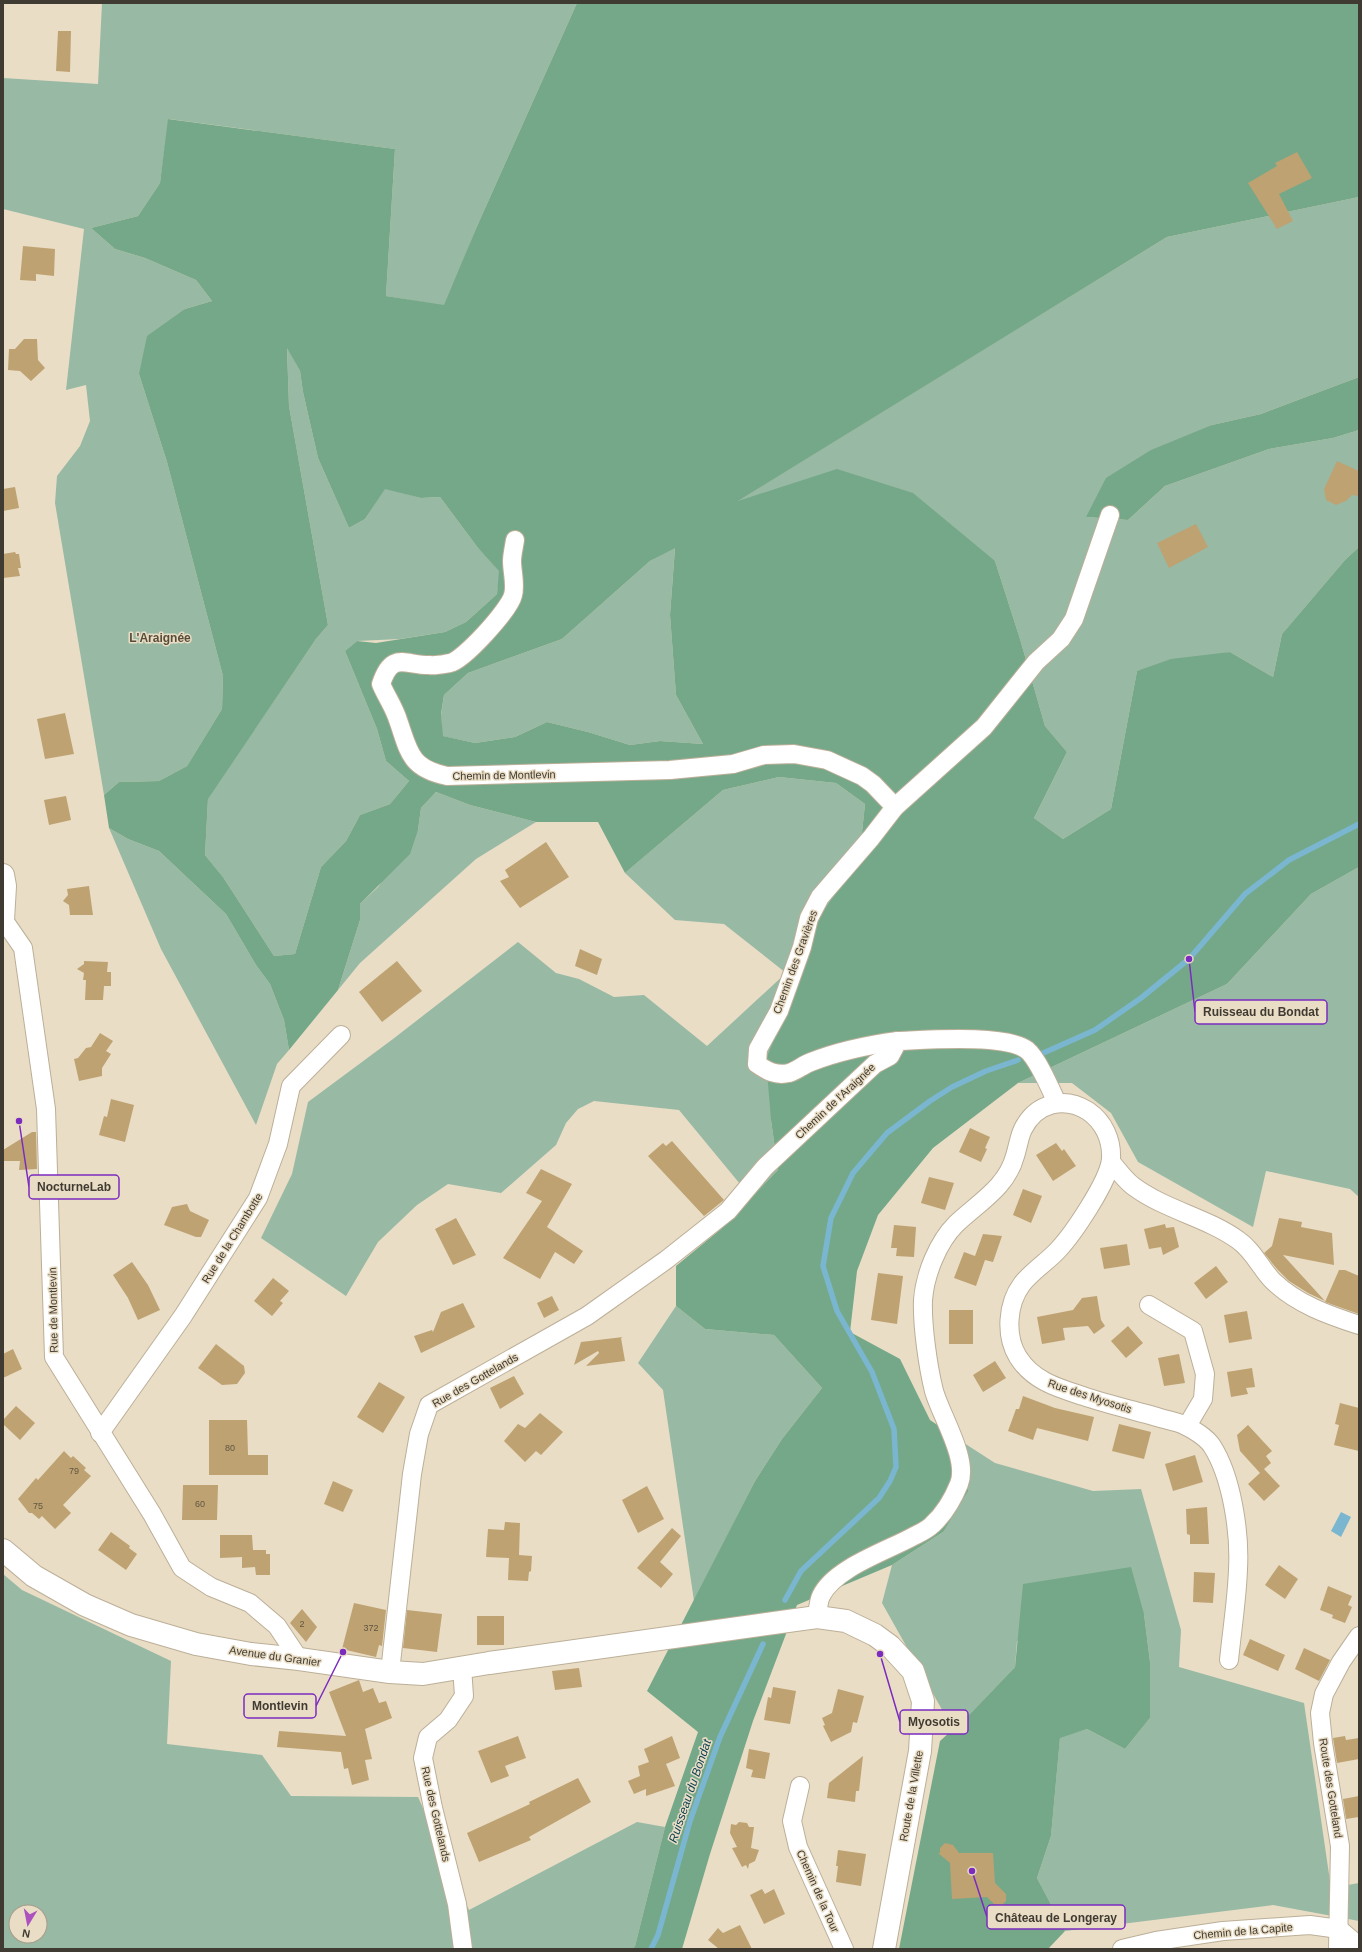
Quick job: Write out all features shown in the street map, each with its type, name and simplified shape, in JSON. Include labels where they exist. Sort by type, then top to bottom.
[{"type":"main road","points":[[3,875],[5,886],[3,920]]},
{"type":"main road","name":"Avenue du Granier","points":[[3,1550],[34,1576],[84,1605],[131,1625],[196,1644],[251,1654],[299,1659],[390,1672],[424,1674],[616,1644]]},
{"type":"main road","name":"Route de la Villette","points":[[616,1644],[817,1617],[846,1621],[874,1635],[890,1646],[912,1671],[923,1701],[920,1751],[884,1949]]},
{"type":"street","points":[[895,807],[984,728],[1027,673],[1060,639],[1074,619],[1110,515]]},
{"type":"street","name":"Chemin de Montlevin","points":[[515,540],[512,560],[513,595],[502,616],[486,633],[452,663],[429,665],[404,661],[389,666],[384,673],[380,684],[398,718],[408,751],[430,772],[446,776],[670,770],[733,764],[764,755],[794,754],[827,760],[862,776],[873,784],[895,807]]},
{"type":"street","name":"Chemin des Gravières","points":[[895,807],[871,838],[820,897],[809,918],[802,948],[779,1011],[758,1049],[757,1064],[767,1071],[776,1074],[789,1073],[809,1062],[850,1048],[898,1041]]},
{"type":"street","name":"Rue de Montlevin","points":[[3,920],[23,948],[46,1109],[54,1358],[152,1514],[182,1568],[211,1587],[250,1603],[277,1626],[299,1659]]},
{"type":"street","name":"Rue de la Chambotte","points":[[100,1433],[183,1316],[258,1198],[278,1144],[291,1086],[341,1035]]},
{"type":"street","points":[[817,1617],[820,1597],[834,1580],[849,1567],[891,1549],[931,1527],[948,1507],[961,1480],[961,1463],[934,1390],[926,1340],[923,1299],[929,1272],[939,1248],[954,1226],[1002,1183],[1013,1165],[1023,1130],[1033,1114],[1048,1104],[1057,1103],[1041,1070],[1028,1050],[1003,1041],[898,1041]]},
{"type":"street","name":"Chemin de l'Araignée","points":[[666,1260],[728,1211],[766,1167],[875,1064],[890,1056],[898,1041]]},
{"type":"street","name":"Rue des Myosotis","points":[[1057,1103],[1066,1102],[1086,1110],[1102,1123],[1109,1139],[1111,1162],[1100,1187],[1080,1221],[1060,1248],[1021,1286],[1012,1307],[1009,1332],[1016,1354],[1024,1366],[1047,1384],[1187,1426],[1211,1444],[1224,1473],[1236,1521],[1238,1568],[1229,1660]]},
{"type":"street","points":[[1111,1162],[1133,1186],[1156,1200],[1214,1224],[1240,1241],[1273,1281],[1296,1298],[1322,1313],[1359,1325]]},
{"type":"street","name":"Rue des Gottelands","points":[[390,1672],[412,1474],[419,1434],[429,1405],[587,1316],[666,1260]]},
{"type":"street","points":[[1149,1304],[1193,1331],[1205,1374],[1204,1399],[1187,1426]]},
{"type":"street","name":"Route des Gotteland","points":[[1338,1949],[1340,1846],[1323,1743],[1320,1713],[1324,1694],[1341,1662],[1359,1636]]},
{"type":"street","name":"Rue des Gottelands","points":[[462,1667],[464,1696],[448,1720],[428,1737],[423,1758],[433,1808],[457,1904],[463,1949]]},
{"type":"street","name":"Chemin de la Tour","points":[[800,1786],[792,1821],[798,1847],[844,1949]]},
{"type":"street","name":"Chemin de la Capite","points":[[1122,1949],[1157,1945],[1223,1930],[1310,1925],[1339,1929]]},
{"type":"street","points":[[1339,1929],[1359,1946]]},
{"type":"green space","points":[[102,3],[577,3],[478,224],[445,306],[386,296],[395,149],[169,119],[160,183],[138,216],[91,228],[115,249],[145,258],[196,280],[212,301],[185,309],[139,374],[167,462],[223,676],[222,709],[187,766],[159,781],[119,782],[104,795],[55,503],[57,476],[80,446],[90,421],[86,385],[66,390],[84,229],[3,209],[3,78],[98,84]]},
{"type":"green space","points":[[577,3],[1359,3],[1359,197],[1167,237],[738,501],[837,469],[913,493],[995,561],[1020,639],[1045,726],[1067,752],[1034,818],[1063,839],[1111,809],[1137,671],[1171,659],[1230,652],[1273,677],[1282,634],[1345,560],[1359,547],[1359,867],[1311,894],[1227,984],[1018,1083],[933,1148],[878,1215],[857,1271],[850,1332],[900,1359],[930,1420],[964,1443],[968,1491],[943,1532],[892,1565],[797,1605],[753,1721],[710,1854],[682,1949],[632,1949],[635,1946],[665,1827],[698,1732],[647,1691],[755,1481],[782,1439],[822,1388],[774,1335],[705,1329],[676,1306],[676,1266],[721,1229],[778,1170],[771,1120],[766,1059],[797,984],[821,914],[859,861],[865,804],[836,783],[779,777],[723,790],[625,873],[598,822],[536,822],[470,805],[436,792],[421,808],[418,830],[410,854],[360,904],[360,920],[338,990],[289,1050],[284,1020],[270,984],[256,965],[226,914],[159,851],[128,839],[109,828],[104,795],[119,782],[159,781],[187,766],[222,709],[223,676],[167,462],[139,374],[147,336],[185,309],[212,301],[196,280],[145,258],[115,249],[91,228],[138,216],[160,183],[168,119],[395,149],[386,296],[444,305],[478,224]],"holes":[[[287,348],[300,371],[303,392],[318,458],[349,528],[365,519],[385,489],[421,498],[440,497],[478,548],[499,571],[497,594],[466,622],[445,632],[376,643],[357,641],[345,651],[377,729],[386,761],[409,781],[390,804],[360,815],[346,841],[321,867],[295,954],[274,956],[223,877],[205,855],[208,799],[316,639],[328,625],[289,406]],[[675,548],[670,615],[676,695],[703,744],[660,741],[630,745],[588,732],[547,722],[515,737],[475,743],[443,736],[441,714],[444,695],[468,673],[562,639],[650,561]]]},
{"type":"green space","points":[[1359,197],[1359,377],[1261,414],[1212,425],[1086,517],[1128,520],[1165,486],[1269,449],[1333,438],[1359,430],[1359,547],[1345,560],[1282,634],[1273,677],[1230,652],[1137,671],[1111,809],[1063,839],[1034,818],[1067,752],[1045,726],[1020,639],[995,561],[736,502],[1167,237]]},
{"type":"green space","points":[[287,347],[300,371],[303,392],[318,458],[349,528],[365,519],[385,488],[421,498],[440,497],[478,548],[500,571],[497,594],[466,622],[445,632],[400,639],[357,641],[345,651],[377,729],[386,761],[409,781],[390,804],[360,815],[346,841],[321,867],[295,954],[274,956],[223,877],[205,855],[208,798],[316,639],[328,625],[289,406]]},
{"type":"green space","points":[[1359,377],[1359,430],[1333,438],[1269,449],[1165,486],[1128,520],[1086,517],[1106,478],[1151,450],[1212,425],[1261,414]]},
{"type":"green space","points":[[675,547],[670,615],[676,695],[703,744],[660,741],[630,745],[588,732],[547,722],[515,737],[475,743],[442,736],[441,715],[444,695],[468,673],[562,639],[650,561]]},
{"type":"green space","points":[[779,777],[836,783],[865,804],[859,861],[771,1120],[778,1170],[756,1193],[745,1190],[679,1110],[594,1101],[578,1109],[566,1123],[556,1145],[501,1193],[448,1184],[417,1205],[378,1242],[346,1296],[261,1238],[292,1174],[308,1102],[393,1039],[518,942],[556,973],[579,979],[614,997],[644,995],[707,1046],[786,973],[724,924],[675,920],[625,873],[723,790]]},
{"type":"green space","points":[[436,792],[470,805],[536,822],[476,859],[360,963],[338,990],[360,920],[360,904],[378,887],[418,830],[421,808]]},
{"type":"green space","points":[[109,828],[128,839],[159,851],[226,914],[256,965],[270,984],[284,1020],[289,1050],[277,1064],[256,1125],[161,949]]},
{"type":"green space","points":[[1359,867],[1359,1197],[1350,1189],[1266,1171],[1253,1227],[1138,1162],[1111,1113],[1072,1083],[1018,1083],[1227,984],[1311,894]]},
{"type":"green space","points":[[676,1306],[705,1329],[774,1335],[822,1388],[782,1439],[755,1481],[694,1601],[663,1390],[638,1363]]},
{"type":"green space","points":[[964,1443],[995,1463],[1093,1491],[1141,1489],[1181,1630],[1179,1667],[1304,1703],[1331,1888],[1359,1883],[1359,1921],[1273,1905],[1065,1931],[1037,1878],[1051,1836],[1060,1737],[1087,1729],[1125,1749],[1150,1718],[1150,1662],[1144,1614],[1017,1641],[1015,1667],[954,1731],[882,1603],[892,1565],[943,1532]]},
{"type":"green space","points":[[1131,1567],[1144,1614],[1150,1662],[1150,1718],[1125,1749],[1087,1729],[1060,1738],[1051,1836],[1037,1878],[1065,1931],[1048,1949],[899,1949],[940,1741],[971,1713],[1015,1667],[1023,1584]]},
{"type":"green space","points":[[3,1574],[22,1590],[171,1661],[167,1744],[262,1755],[291,1796],[418,1797],[469,1910],[637,1822],[665,1827],[635,1946],[632,1949],[3,1949]]},
{"type":"water","points":[[1341,1512],[1351,1517],[1341,1537],[1331,1531]]},
{"type":"building","points":[[58,31],[71,31],[70,72],[56,71]]},
{"type":"building","points":[[1297,152],[1312,178],[1279,194],[1293,221],[1277,229],[1248,183],[1277,166],[1275,163]]},
{"type":"building","points":[[23,246],[55,249],[54,276],[36,274],[36,281],[20,280]]},
{"type":"building","points":[[24,339],[37,339],[38,360],[45,368],[31,381],[20,371],[8,370],[9,349],[15,349]]},
{"type":"building","points":[[1337,461],[1359,471],[1359,496],[1352,495],[1346,501],[1336,505],[1326,500],[1324,489]]},
{"type":"building","points":[[15,487],[19,508],[3,511],[3,489]]},
{"type":"building","points":[[1196,524],[1208,547],[1169,568],[1157,543]]},
{"type":"building","points":[[15,552],[16,554],[19,554],[21,568],[18,568],[20,576],[3,578],[3,554]]},
{"type":"building","points":[[65,713],[74,754],[45,759],[37,719]]},
{"type":"building","points":[[66,796],[71,820],[49,825],[44,800]]},
{"type":"building","points":[[546,842],[569,877],[520,908],[500,881],[509,877],[505,870]]},
{"type":"building","points":[[89,886],[93,915],[70,915],[69,905],[63,901],[68,895],[67,889]]},
{"type":"building","points":[[580,949],[602,959],[597,975],[575,966]]},
{"type":"building","points":[[84,961],[108,962],[107,972],[111,972],[111,986],[104,986],[103,1000],[85,1000],[86,980],[83,980],[84,973],[77,969],[84,964]]},
{"type":"building","points":[[397,961],[422,991],[382,1022],[359,992]]},
{"type":"building","points":[[100,1033],[113,1041],[106,1051],[111,1054],[102,1068],[102,1076],[79,1081],[74,1059],[78,1058],[86,1048],[91,1047]]},
{"type":"building","points":[[111,1099],[134,1105],[125,1142],[99,1135],[104,1116],[107,1117]]},
{"type":"building","points":[[970,1128],[990,1137],[985,1148],[987,1149],[981,1162],[959,1152]]},
{"type":"building","points":[[32,1132],[36,1132],[37,1169],[19,1170],[20,1161],[3,1161],[3,1150]]},
{"type":"building","points":[[672,1141],[724,1200],[704,1216],[648,1156],[663,1143],[666,1146]]},
{"type":"building","points":[[1056,1143],[1062,1151],[1064,1149],[1076,1166],[1053,1181],[1036,1155]]},
{"type":"building","points":[[541,1169],[572,1184],[547,1227],[583,1251],[574,1264],[555,1252],[540,1279],[503,1258],[542,1201],[526,1193]]},
{"type":"building","points":[[929,1177],[954,1183],[945,1210],[921,1203]]},
{"type":"building","points":[[1023,1189],[1042,1196],[1031,1223],[1013,1215]]},
{"type":"building","points":[[187,1204],[190,1211],[209,1220],[201,1237],[196,1237],[164,1225],[172,1207]]},
{"type":"building","points":[[456,1218],[476,1255],[453,1265],[435,1229]]},
{"type":"building","points":[[1279,1218],[1302,1222],[1301,1227],[1332,1233],[1334,1265],[1283,1255],[1325,1301],[1308,1293],[1289,1281],[1264,1253],[1272,1246]]},
{"type":"building","points":[[1165,1224],[1166,1228],[1174,1227],[1179,1247],[1163,1255],[1161,1247],[1149,1249],[1144,1229]]},
{"type":"building","points":[[894,1225],[916,1227],[914,1257],[896,1256],[897,1248],[891,1248]]},
{"type":"building","points":[[983,1234],[1002,1236],[993,1262],[985,1260],[976,1286],[954,1278],[964,1252],[975,1256]]},
{"type":"building","points":[[1127,1244],[1130,1265],[1104,1269],[1100,1248]]},
{"type":"building","points":[[132,1262],[148,1285],[160,1310],[138,1320],[128,1298],[113,1275]]},
{"type":"building","points":[[1216,1266],[1228,1282],[1206,1299],[1194,1283]]},
{"type":"building","points":[[1339,1270],[1345,1270],[1359,1276],[1359,1314],[1325,1302]]},
{"type":"building","points":[[878,1273],[903,1276],[897,1324],[871,1320]]},
{"type":"building","points":[[273,1278],[289,1291],[280,1301],[283,1303],[272,1316],[254,1301]]},
{"type":"building","points":[[552,1296],[559,1310],[544,1318],[537,1303]]},
{"type":"building","points":[[1097,1296],[1101,1320],[1105,1326],[1094,1334],[1088,1326],[1063,1328],[1065,1340],[1042,1344],[1037,1317],[1073,1310],[1082,1298]]},
{"type":"building","points":[[463,1303],[475,1327],[421,1353],[414,1336],[432,1330],[433,1332],[441,1312]]},
{"type":"building","points":[[949,1310],[973,1310],[973,1344],[949,1344]]},
{"type":"building","points":[[1247,1311],[1252,1339],[1229,1343],[1224,1315]]},
{"type":"building","points":[[1128,1326],[1143,1343],[1126,1358],[1111,1341]]},
{"type":"building","points":[[623,1337],[621,1338],[625,1361],[586,1366],[599,1353],[598,1351],[574,1365],[581,1342]]},
{"type":"building","points":[[216,1344],[244,1366],[245,1373],[237,1384],[222,1385],[198,1368]]},
{"type":"building","points":[[13,1349],[22,1369],[3,1378],[3,1354]]},
{"type":"building","points":[[1179,1354],[1185,1383],[1164,1386],[1158,1358]]},
{"type":"building","points":[[995,1361],[1006,1378],[983,1392],[973,1375]]},
{"type":"building","points":[[1252,1368],[1255,1387],[1246,1388],[1248,1394],[1231,1397],[1227,1372]]},
{"type":"building","points":[[514,1376],[524,1394],[500,1409],[490,1388]]},
{"type":"building","points":[[379,1382],[405,1397],[383,1433],[357,1417]]},
{"type":"building","points":[[1023,1396],[1055,1408],[1094,1417],[1088,1441],[1037,1428],[1033,1440],[1008,1431],[1016,1409],[1019,1409]]},
{"type":"building","points":[[1340,1403],[1359,1408],[1359,1451],[1334,1445],[1339,1425],[1335,1424]]},
{"type":"building","points":[[16,1406],[35,1423],[20,1440],[3,1424],[3,1420]]},
{"type":"building","points":[[540,1413],[563,1432],[541,1455],[536,1451],[525,1462],[504,1441],[518,1424],[525,1428]]},
{"type":"building","points":[[209,1420],[247,1420],[248,1455],[268,1455],[268,1475],[209,1475]]},
{"type":"building","points":[[1119,1424],[1151,1432],[1144,1459],[1112,1451]]},
{"type":"building","points":[[1248,1425],[1272,1451],[1266,1456],[1271,1463],[1264,1469],[1280,1486],[1264,1501],[1248,1484],[1260,1473],[1240,1451],[1237,1435]]},
{"type":"building","points":[[64,1451],[71,1458],[73,1456],[86,1468],[84,1470],[91,1476],[63,1505],[71,1513],[55,1529],[42,1516],[39,1519],[32,1513],[29,1513],[18,1499],[36,1478],[38,1480]]},
{"type":"building","points":[[1195,1455],[1203,1482],[1173,1491],[1165,1464]]},
{"type":"building","points":[[333,1481],[353,1490],[343,1512],[324,1504]]},
{"type":"building","points":[[183,1485],[218,1485],[217,1520],[182,1520]]},
{"type":"building","points":[[647,1486],[664,1519],[638,1533],[622,1500]]},
{"type":"building","points":[[1207,1507],[1209,1544],[1190,1544],[1190,1535],[1187,1534],[1186,1509]]},
{"type":"building","points":[[505,1522],[520,1523],[519,1555],[532,1556],[531,1571],[529,1572],[528,1581],[508,1580],[509,1558],[486,1557],[488,1529],[504,1530]]},
{"type":"building","points":[[672,1528],[681,1536],[660,1562],[673,1574],[661,1588],[637,1568]]},
{"type":"building","points":[[111,1532],[130,1546],[129,1548],[137,1554],[126,1570],[98,1550]]},
{"type":"building","points":[[220,1535],[252,1535],[253,1550],[266,1550],[266,1554],[270,1554],[270,1575],[256,1575],[255,1567],[242,1568],[242,1557],[220,1558]]},
{"type":"building","points":[[1279,1565],[1298,1579],[1285,1599],[1265,1585]]},
{"type":"building","points":[[1194,1572],[1215,1573],[1213,1603],[1193,1602]]},
{"type":"building","points":[[1328,1586],[1352,1596],[1348,1605],[1352,1607],[1345,1623],[1332,1618],[1333,1615],[1320,1610]]},
{"type":"building","points":[[354,1603],[386,1610],[382,1646],[379,1645],[376,1657],[342,1649]]},
{"type":"building","points":[[302,1609],[317,1627],[306,1642],[290,1623]]},
{"type":"building","points":[[407,1610],[442,1614],[437,1652],[403,1648]]},
{"type":"building","points":[[477,1616],[504,1616],[504,1645],[477,1645]]},
{"type":"building","points":[[1250,1639],[1285,1655],[1278,1671],[1243,1655]]},
{"type":"building","points":[[1304,1648],[1330,1660],[1319,1681],[1295,1669]]},
{"type":"building","points":[[579,1668],[582,1687],[555,1690],[552,1671]]},
{"type":"building","points":[[359,1680],[363,1692],[373,1688],[379,1703],[386,1701],[392,1718],[365,1729],[372,1759],[365,1760],[369,1780],[352,1785],[348,1768],[344,1769],[341,1752],[277,1747],[279,1731],[346,1736],[329,1692]]},
{"type":"building","points":[[773,1687],[796,1691],[790,1724],[764,1720],[768,1697],[771,1698]]},
{"type":"building","points":[[838,1689],[864,1696],[857,1723],[853,1722],[851,1732],[831,1742],[823,1726],[825,1725],[822,1718],[832,1713]]},
{"type":"building","points":[[518,1736],[526,1758],[505,1766],[509,1776],[491,1783],[478,1751]]},
{"type":"building","points":[[672,1736],[680,1758],[666,1764],[675,1786],[646,1796],[646,1789],[634,1794],[628,1781],[640,1776],[638,1766],[649,1762],[644,1749]]},
{"type":"building","points":[[1345,1736],[1346,1740],[1359,1738],[1359,1759],[1337,1763],[1333,1738]]},
{"type":"building","points":[[749,1749],[770,1753],[765,1779],[751,1777],[753,1770],[746,1768]]},
{"type":"building","points":[[863,1756],[859,1791],[856,1791],[855,1802],[827,1798],[829,1783]]},
{"type":"building","points":[[578,1778],[591,1802],[529,1837],[531,1840],[479,1862],[467,1833],[530,1804],[529,1802]]},
{"type":"building","points":[[1359,1796],[1359,1817],[1346,1819],[1343,1799]]},
{"type":"building","points":[[739,1822],[747,1823],[749,1827],[754,1827],[751,1848],[759,1850],[755,1861],[749,1864],[748,1869],[746,1865],[742,1867],[732,1848],[737,1847],[730,1833],[731,1824],[736,1825]]},
{"type":"building","points":[[945,1843],[953,1845],[959,1853],[993,1853],[995,1883],[1006,1894],[1006,1901],[1002,1905],[994,1904],[987,1897],[952,1899],[950,1863],[938,1853],[940,1853],[940,1848]]},
{"type":"building","points":[[838,1850],[866,1854],[861,1886],[836,1882]]},
{"type":"building","points":[[762,1889],[765,1894],[774,1889],[785,1914],[764,1924],[750,1895]]},
{"type":"building","points":[[740,1925],[752,1949],[719,1949],[708,1940],[718,1928],[723,1933]]},
{"type":"waterway","name":"Ruisseau du Bondat","points":[[1041,1054],[1095,1030],[1141,998],[1189,959],[1245,894],[1289,860],[1359,824]]},
{"type":"waterway","name":"Ruisseau du Bondat","points":[[785,1600],[801,1571],[879,1498],[890,1481],[896,1467],[894,1429],[872,1372],[837,1311],[823,1266],[831,1218],[853,1173],[887,1133],[930,1101],[952,1087],[986,1071],[1018,1060]]},
{"type":"waterway","name":"Ruisseau du Bondat","points":[[651,1949],[658,1935],[690,1821],[720,1737],[763,1644]]},
{"type":"place","name":"Ruisseau du Bondat","points":[[1189,959]]},
{"type":"place","name":"NocturneLab","points":[[19,1121]]},
{"type":"place","name":"Montlevin","points":[[343,1652]]},
{"type":"place","name":"Myosotis","points":[[880,1654]]},
{"type":"place","name":"Château de Longeray","points":[[972,1871]]},
{"type":"district","name":"L'Araignée","points":[[160,638]]}]
